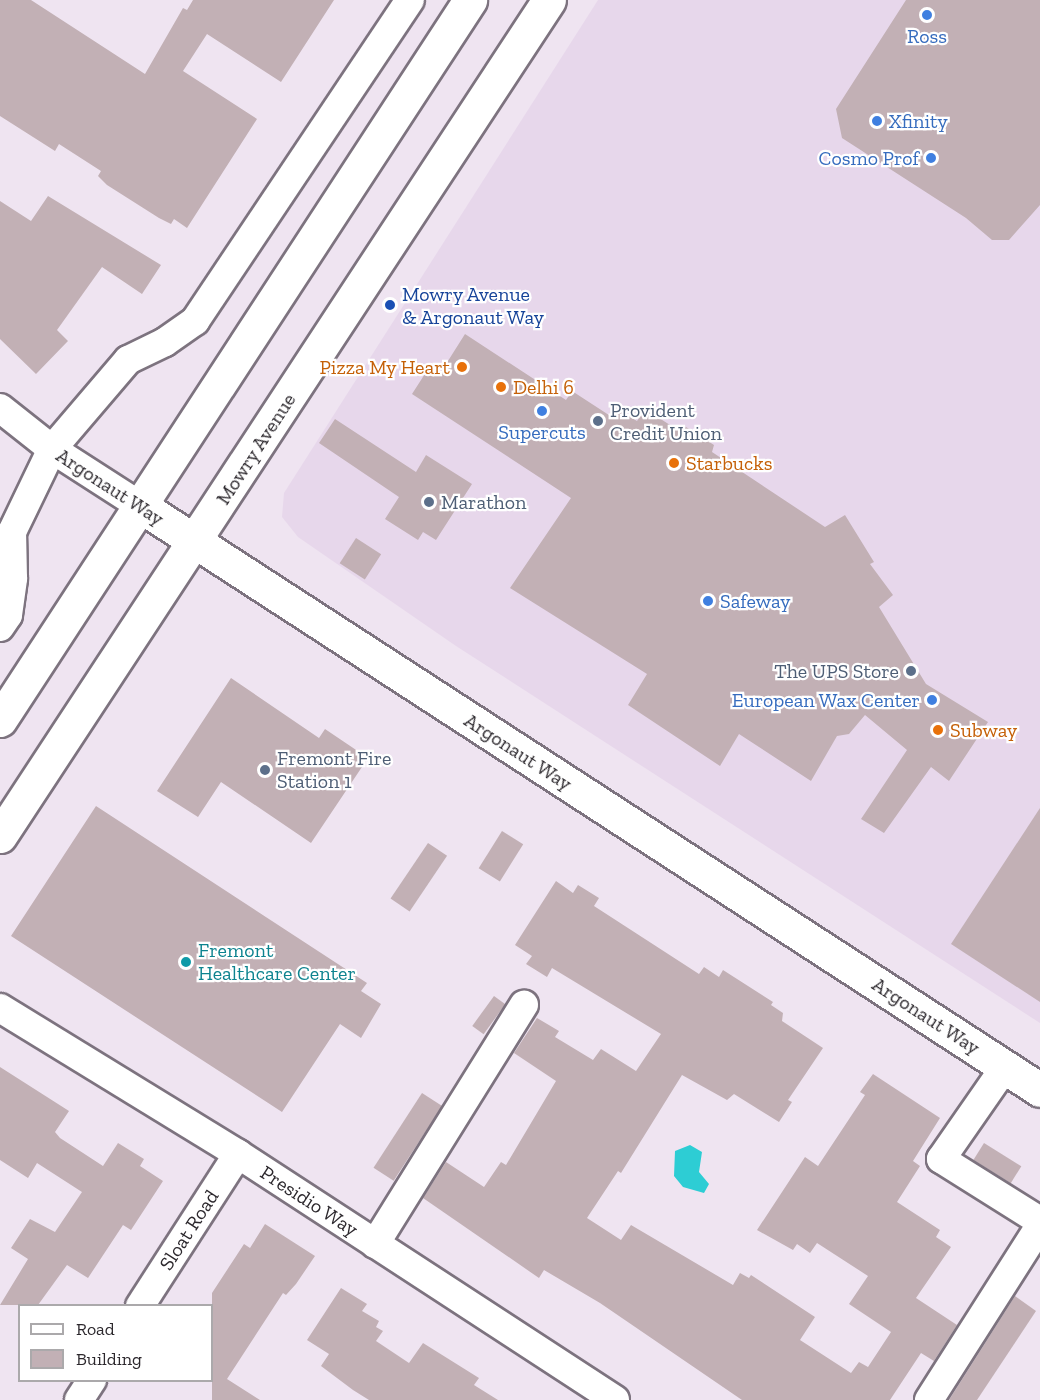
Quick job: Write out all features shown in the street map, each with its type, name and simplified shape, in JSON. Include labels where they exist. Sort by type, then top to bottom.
[{"type":"main road","points":[[0,720],[470,0]]},
{"type":"main road","name":"Mowry Avenue","points":[[0,836],[549,0]]},
{"type":"main road","name":"Argonaut Way","points":[[139,506],[1040,1090]]},
{"type":"street","points":[[0,627],[8,615],[13,578],[12,532],[52,449],[128,360],[195,321],[410,0]]},
{"type":"street","name":"Argonaut Way","points":[[0,408],[52,449],[139,506]]},
{"type":"street","points":[[375,1244],[524,1005]]},
{"type":"street","name":"Presidio Way","points":[[0,1008],[238,1154],[615,1400]]},
{"type":"street","points":[[929,1400],[1040,1224],[942,1160],[1005,1067]]},
{"type":"street","name":"Sloat Road","points":[[141,1304],[238,1154]]},
{"type":"street","points":[[79,1400],[91,1382]]},
{"type":"shaded area","points":[[598,0],[1040,0],[1040,1023],[456,646],[298,537],[282,517],[284,493]]},
{"type":"water","points":[[690,1145],[702,1152],[699,1172],[709,1184],[704,1193],[683,1187],[674,1176],[675,1151]]},
{"type":"building","points":[[0,0],[31,0],[145,74],[183,8],[187,10],[193,0],[334,0],[281,82],[207,34],[183,71],[257,119],[187,228],[174,219],[171,224],[159,218],[107,185],[98,176],[101,171],[59,144],[55,151],[0,116]]},
{"type":"building","points":[[906,0],[1040,0],[1040,205],[1009,240],[992,240],[966,218],[842,138],[836,109]]},
{"type":"building","points":[[48,196],[161,265],[142,294],[102,267],[57,330],[68,341],[36,374],[0,339],[0,201],[31,221]]},
{"type":"building","name":"Safeway","points":[[465,334],[566,400],[572,391],[615,419],[620,411],[637,421],[645,409],[681,432],[686,427],[714,445],[712,452],[825,527],[845,515],[874,562],[870,564],[893,595],[879,607],[926,684],[988,722],[949,781],[931,767],[884,833],[861,819],[907,750],[865,715],[849,734],[837,736],[811,781],[739,734],[720,766],[628,705],[647,674],[510,588],[571,498],[412,394],[430,366],[441,372]]},
{"type":"building","points":[[335,419],[416,472],[426,455],[472,484],[436,540],[423,532],[418,540],[385,519],[399,497],[319,443]]},
{"type":"building","points":[[356,538],[381,554],[365,579],[340,563]]},
{"type":"building","name":"Fremont Fire Station 1","points":[[231,678],[319,738],[325,729],[368,758],[311,843],[221,782],[198,817],[157,791]]},
{"type":"building","name":"Fremont Healthcare Center","points":[[96,806],[367,983],[361,991],[381,1004],[361,1038],[340,1024],[282,1112],[11,936]]},
{"type":"building","points":[[1040,808],[1040,1002],[951,944]]},
{"type":"building","points":[[502,831],[523,844],[500,882],[479,868]]},
{"type":"building","points":[[428,843],[447,856],[410,911],[391,899]]},
{"type":"building","points":[[556,881],[573,893],[578,885],[599,898],[594,906],[699,974],[704,967],[719,977],[723,970],[773,1002],[771,1005],[783,1013],[782,1021],[823,1048],[788,1100],[792,1102],[779,1122],[734,1094],[727,1100],[682,1075],[621,1173],[618,1171],[587,1218],[621,1240],[631,1225],[733,1285],[740,1273],[749,1278],[751,1275],[815,1317],[800,1340],[851,1373],[859,1362],[868,1367],[891,1332],[849,1304],[868,1276],[817,1243],[810,1253],[797,1244],[793,1250],[757,1230],[805,1157],[818,1166],[865,1095],[860,1092],[873,1074],[940,1118],[913,1161],[920,1166],[897,1202],[940,1230],[936,1237],[951,1247],[916,1298],[957,1325],[934,1361],[921,1353],[890,1400],[742,1400],[600,1303],[544,1270],[539,1278],[423,1198],[446,1162],[484,1187],[501,1162],[506,1165],[556,1081],[514,1053],[537,1018],[559,1031],[555,1037],[593,1060],[601,1049],[636,1071],[661,1034],[552,968],[547,977],[526,964],[532,956],[515,945]]},
{"type":"building","points":[[494,996],[505,1004],[484,1034],[472,1026]]},
{"type":"building","points":[[0,1067],[69,1111],[55,1132],[60,1138],[103,1166],[118,1143],[144,1159],[140,1166],[163,1181],[131,1230],[123,1225],[88,1278],[67,1265],[39,1304],[0,1305],[28,1259],[11,1248],[30,1219],[55,1232],[82,1192],[37,1163],[28,1178],[0,1160]]},
{"type":"building","points":[[422,1093],[442,1106],[394,1181],[374,1168]]},
{"type":"building","points":[[984,1143],[1021,1166],[1011,1183],[973,1160]]},
{"type":"building","points":[[265,1224],[315,1256],[296,1284],[286,1295],[283,1293],[227,1379],[260,1400],[212,1400],[212,1293],[244,1244],[250,1248]]},
{"type":"building","points":[[341,1288],[367,1304],[362,1311],[379,1321],[376,1327],[383,1331],[376,1341],[409,1363],[423,1343],[479,1378],[474,1385],[498,1400],[369,1400],[353,1390],[321,1366],[329,1354],[307,1340]]},
{"type":"building","points":[[1015,1296],[1036,1311],[977,1400],[949,1400]]},
{"type":"place","name":"Ross","points":[[927,15]]},
{"type":"place","name":"Xfinity","points":[[877,121]]},
{"type":"place","name":"Cosmo Prof","points":[[931,158]]},
{"type":"place","name":"Mowry Avenue & Argonaut Way","points":[[390,305]]},
{"type":"place","name":"Pizza My Heart","points":[[462,367]]},
{"type":"place","name":"Delhi 6","points":[[501,387]]},
{"type":"place","name":"Supercuts","points":[[542,411]]},
{"type":"place","name":"Provident Credit Union","points":[[598,421]]},
{"type":"place","name":"Starbucks","points":[[674,463]]},
{"type":"place","name":"Marathon","points":[[429,502]]},
{"type":"place","name":"Safeway","points":[[708,601]]},
{"type":"place","name":"The UPS Store","points":[[911,671]]},
{"type":"place","name":"European Wax Center","points":[[932,700]]},
{"type":"place","name":"Subway","points":[[938,730]]},
{"type":"place","name":"Fremont Fire Station 1","points":[[265,770]]},
{"type":"place","name":"Fremont Healthcare Center","points":[[186,962]]}]
